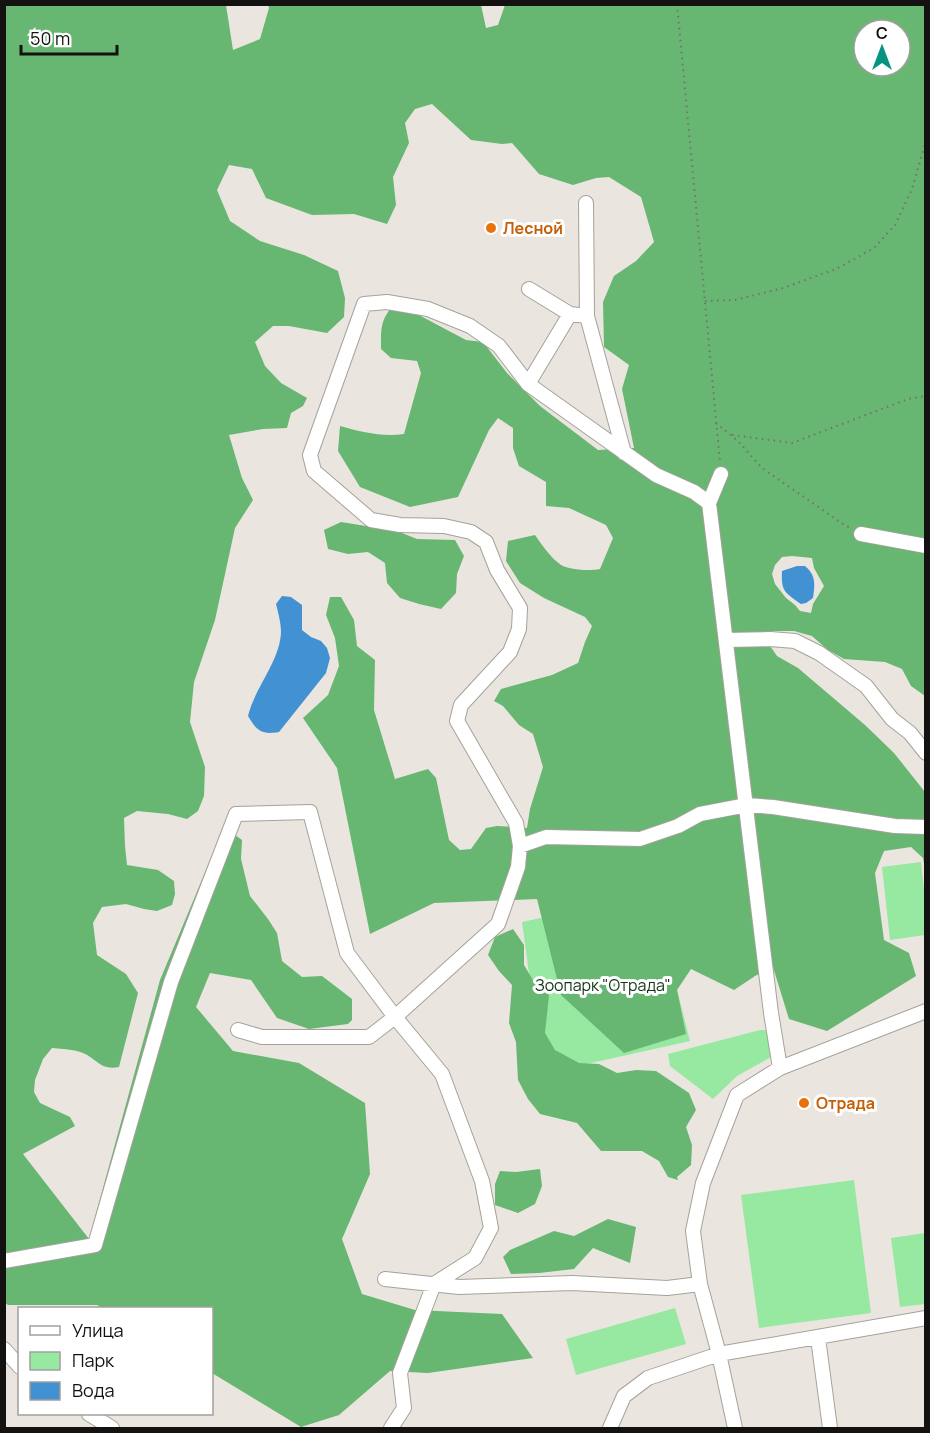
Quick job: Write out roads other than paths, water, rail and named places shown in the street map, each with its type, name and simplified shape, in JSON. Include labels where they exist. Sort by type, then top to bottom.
[{"type":"street","points":[[586,203],[587,316],[624,453]]},
{"type":"street","points":[[529,289],[570,314],[587,316]]},
{"type":"street","points":[[238,1030],[262,1037],[369,1037],[395,1017],[498,924],[518,867],[519,846],[516,823],[457,721],[461,705],[510,652],[519,629],[520,608],[497,570],[486,542],[471,532],[444,526],[399,525],[370,520],[314,471],[310,455],[364,304],[387,302],[428,309],[470,326],[499,346],[528,384],[656,475],[694,492],[709,503]]},
{"type":"street","points":[[528,384],[570,314]]},
{"type":"street","points":[[721,474],[709,503],[771,1013],[780,1068]]},
{"type":"street","points":[[861,534],[926,546]]},
{"type":"street","points":[[726,640],[795,641],[819,652],[866,686],[892,719],[910,733],[926,753]]},
{"type":"street","points":[[519,846],[546,837],[640,839],[678,826],[700,814],[747,806],[773,807],[895,826],[926,826]]},
{"type":"street","points":[[4,1261],[95,1245],[171,982],[236,814],[310,812],[347,954],[442,1074],[482,1181],[491,1228],[475,1258],[434,1284],[400,1373],[404,1408],[391,1428]]},
{"type":"street","points":[[735,1428],[719,1354],[700,1284],[693,1231],[703,1184],[737,1095],[780,1068],[926,1011]]},
{"type":"street","points":[[385,1279],[459,1287],[572,1283],[667,1288],[700,1284]]},
{"type":"street","points":[[610,1428],[624,1396],[648,1378],[719,1354],[926,1318]]},
{"type":"street","points":[[818,1338],[830,1428]]},
{"type":"street","points":[[4,1349],[18,1365]]},
{"type":"street","points":[[92,1415],[112,1428]]},
{"type":"water","points":[[805,566],[814,580],[813,598],[801,604],[788,594],[782,583],[782,571]]},
{"type":"water","points":[[282,596],[291,597],[302,605],[302,630],[321,641],[327,648],[330,658],[326,673],[279,732],[268,733],[260,731],[248,716],[280,643],[281,629],[276,604]]},
{"type":"place","name":"Лесной","points":[[491,228]]},
{"type":"place","name":"Отрада","points":[[804,1103]]},
{"type":"park label","name":"Зоопарк \"Отрада\"","points":[[603,985]]}]
